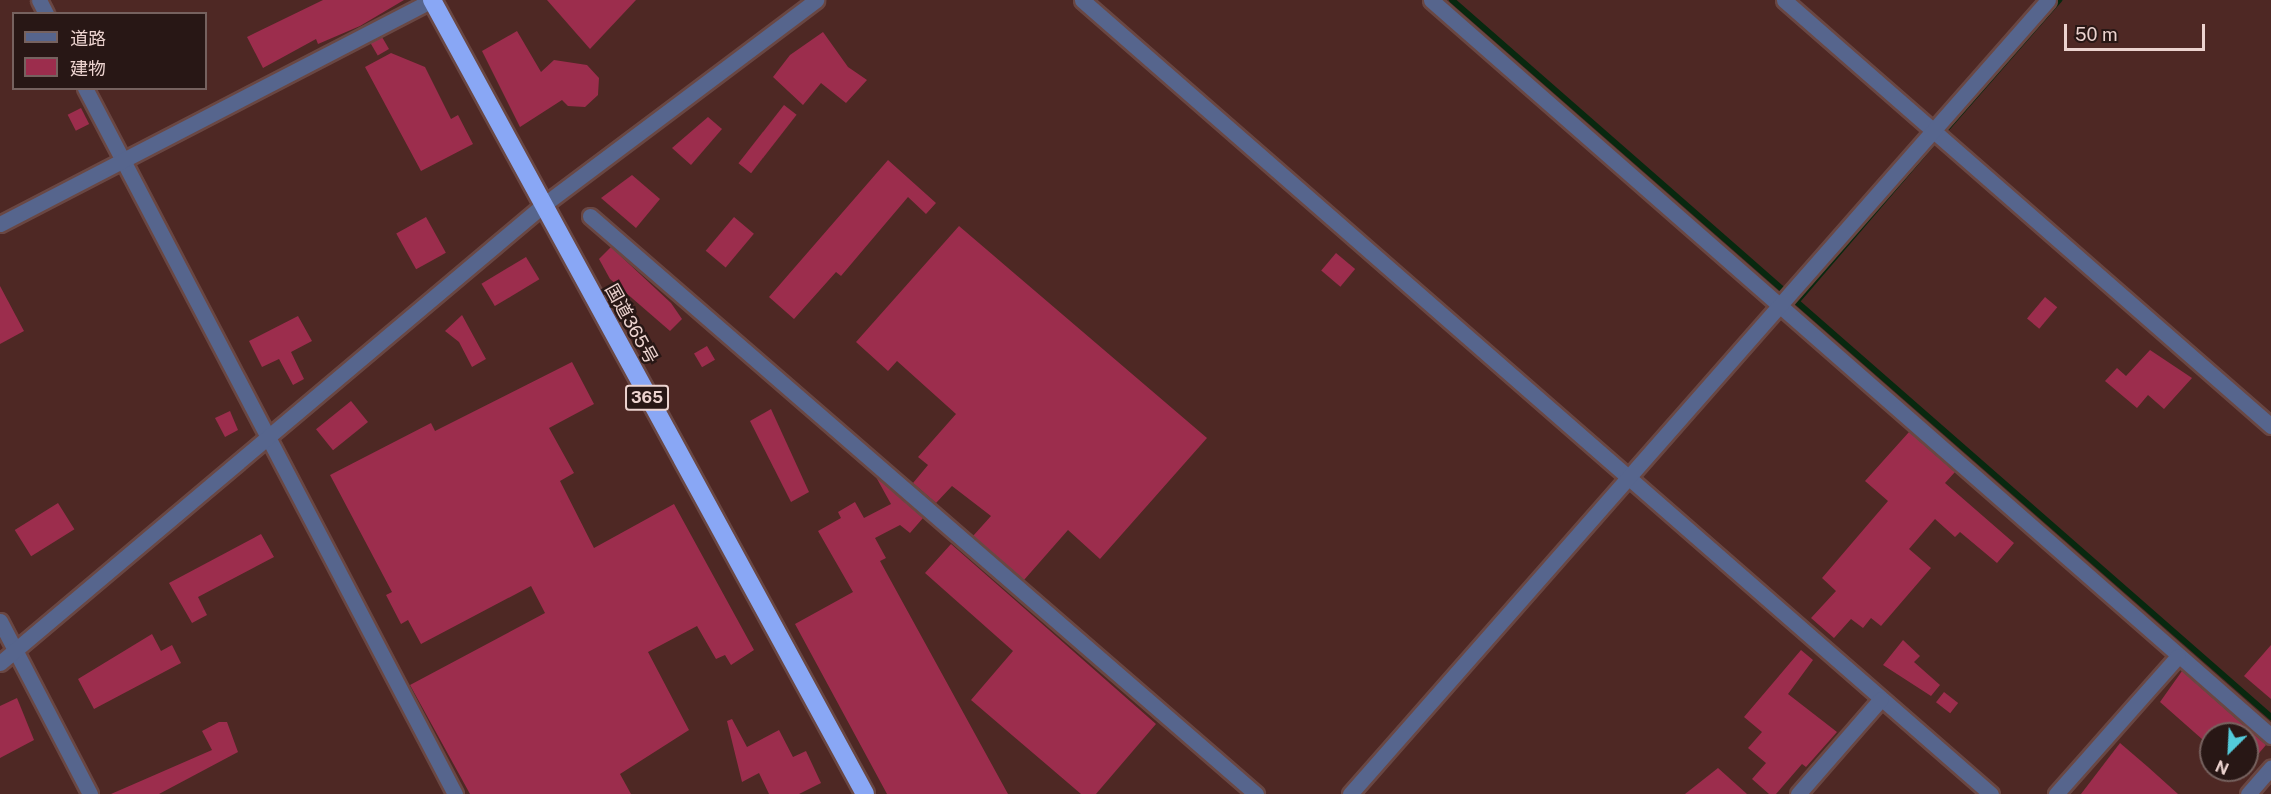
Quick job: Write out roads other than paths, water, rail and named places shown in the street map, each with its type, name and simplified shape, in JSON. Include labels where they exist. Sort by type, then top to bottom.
[{"type":"highway","name":"国道365号","points":[[432,0],[542,206],[865,794]]},
{"type":"street","points":[[0,224],[432,0]]},
{"type":"street","points":[[0,663],[270,438],[542,206],[816,0]]},
{"type":"street","points":[[1082,0],[1991,794]]},
{"type":"street","points":[[1431,0],[2271,736]]},
{"type":"street","points":[[1784,0],[1935,129],[2271,426]]},
{"type":"street","points":[[1350,794],[2048,0]]},
{"type":"street","points":[[86,90],[455,794]]},
{"type":"street","points":[[590,216],[1256,794]]},
{"type":"street","points":[[0,621],[90,794]]},
{"type":"street","points":[[2056,794],[2178,656]]},
{"type":"street","points":[[1798,794],[1881,699]]},
{"type":"street","points":[[2248,794],[2271,768]]},
{"type":"waterway","points":[[1452,0],[2271,717]]},
{"type":"waterway","points":[[1948,127],[2059,0]]},
{"type":"waterway","points":[[1797,301],[1933,143]]}]
